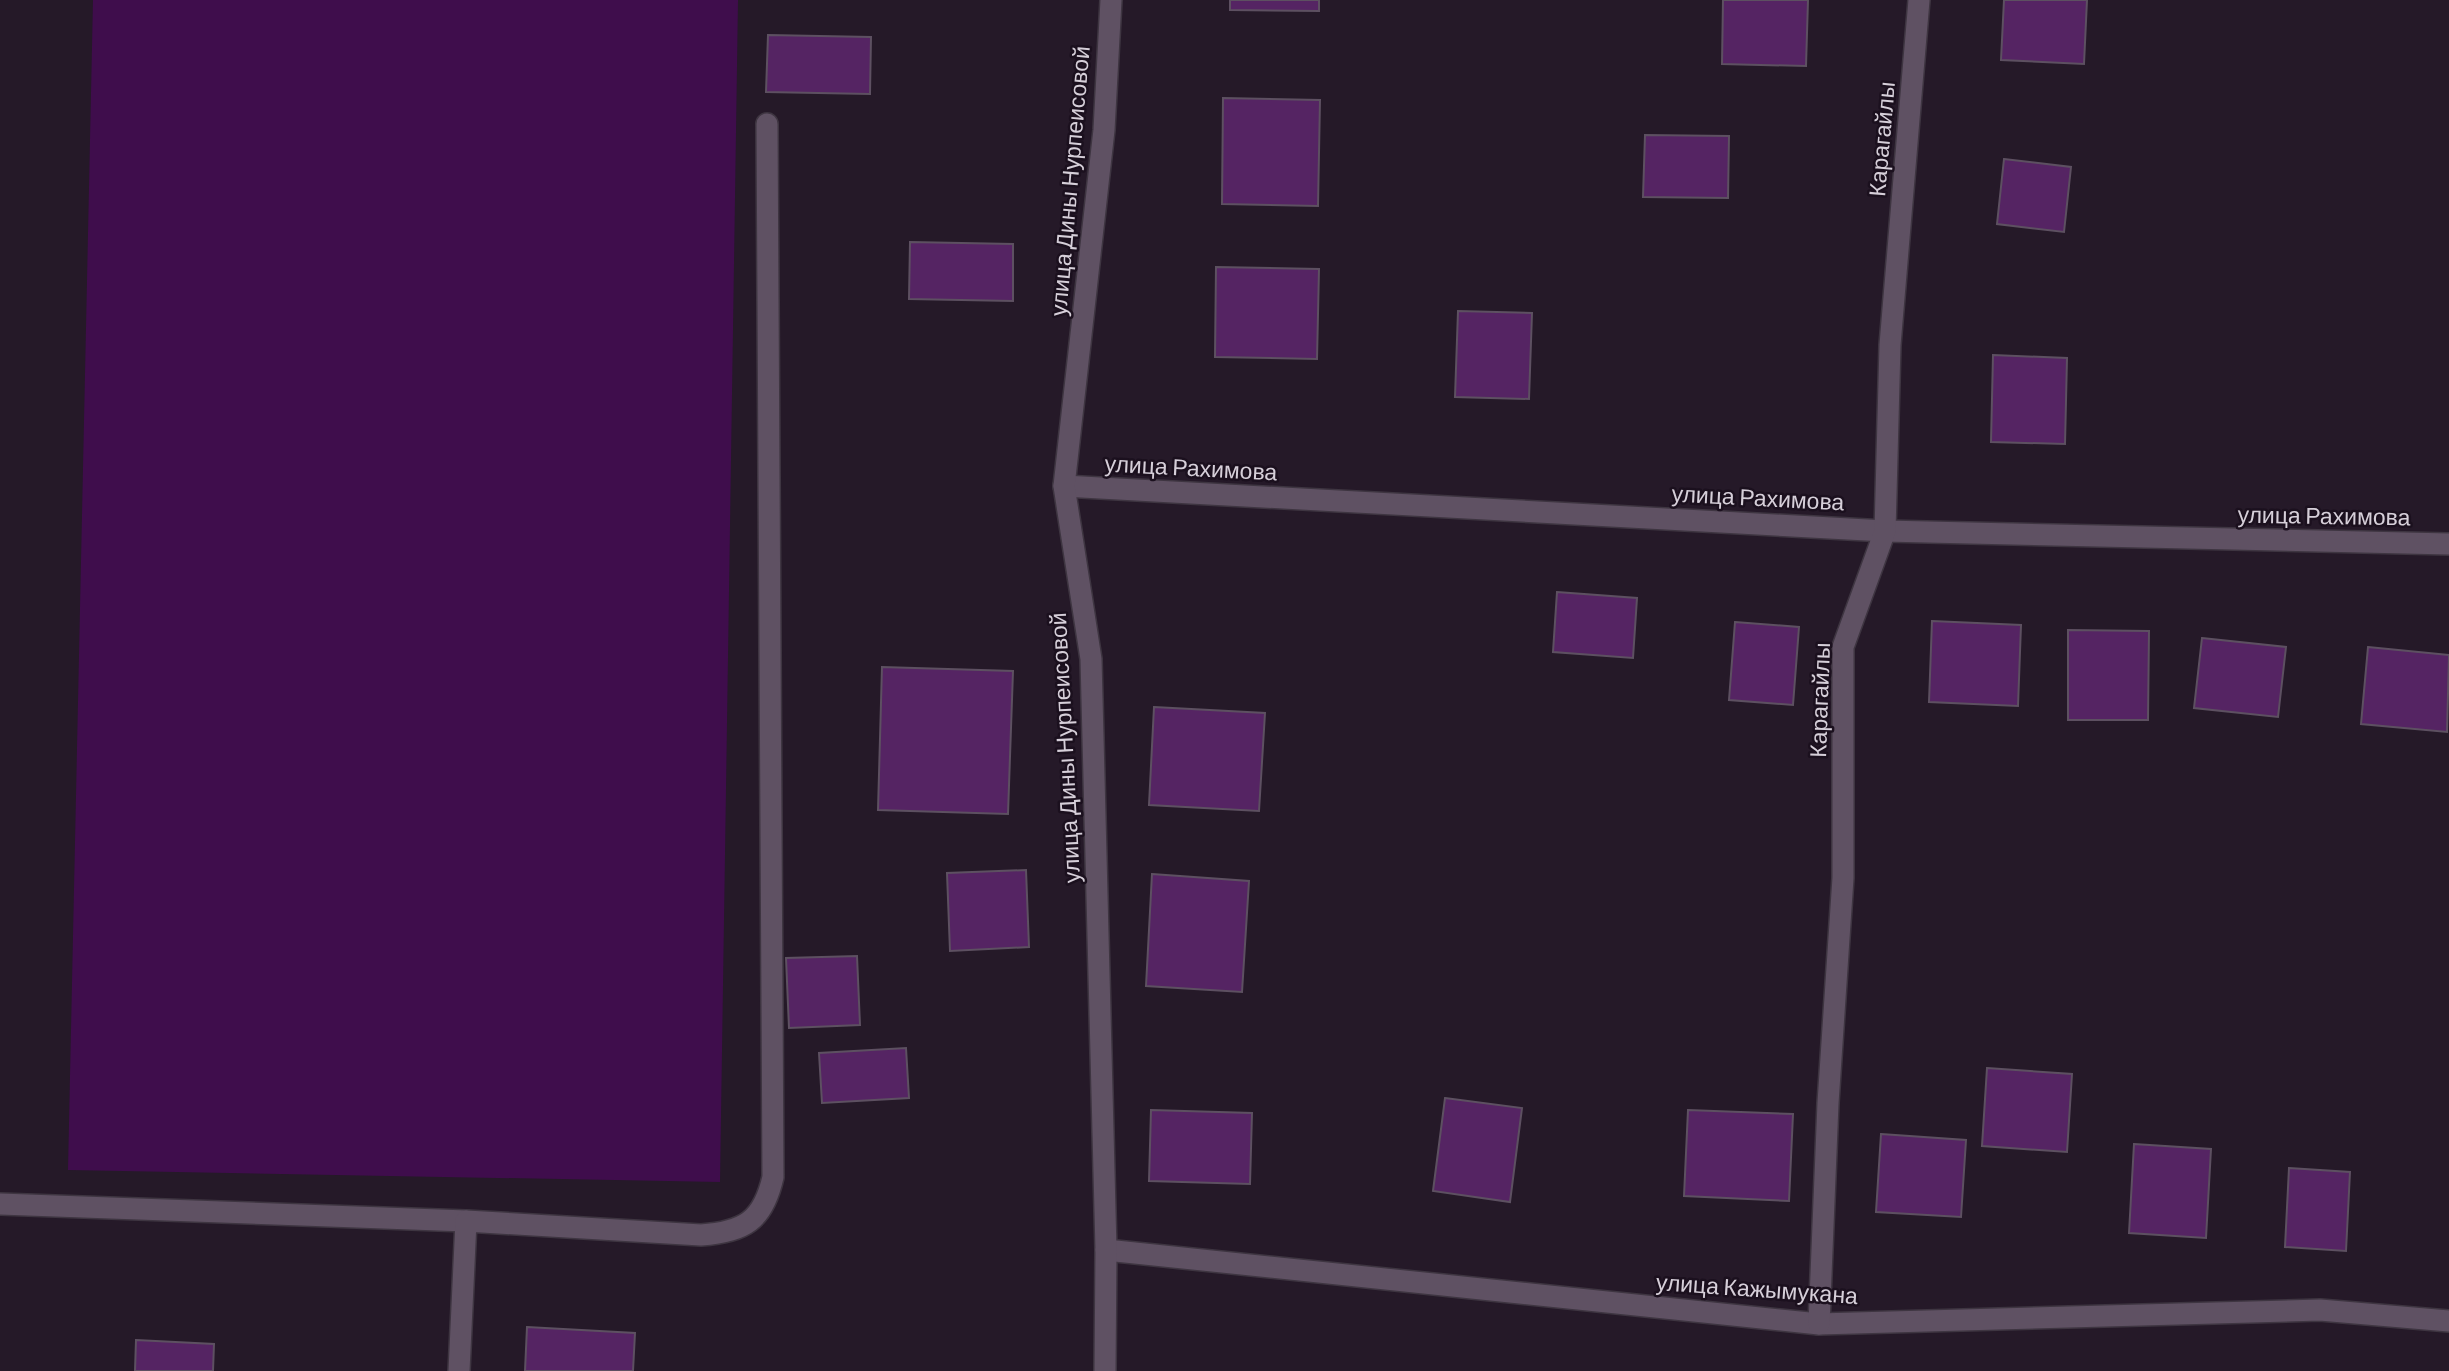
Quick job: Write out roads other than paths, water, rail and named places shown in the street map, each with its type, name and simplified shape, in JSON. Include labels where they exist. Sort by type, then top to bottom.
[{"type":"street","name":"улица Дины Нурпеисовой","points":[[1105,1371],[1106,1250],[1091,659],[1064,486],[1104,130],[1111,0]]},
{"type":"street","name":"Карагайлы","points":[[1819,1324],[1828,1103],[1843,878],[1843,648],[1885,531],[1890,345],[1919,0]]},
{"type":"street","points":[[0,1204],[466,1221],[701,1236],[729,1233],[753,1220],[767,1202],[773,1177],[767,124]]},
{"type":"street","name":"улица Рахимова","points":[[1064,486],[1885,531],[2449,544]]},
{"type":"street","points":[[459,1371],[466,1221]]},
{"type":"street","name":"улица Кажымукана","points":[[1106,1250],[1819,1324],[2320,1310],[2449,1321]]}]
